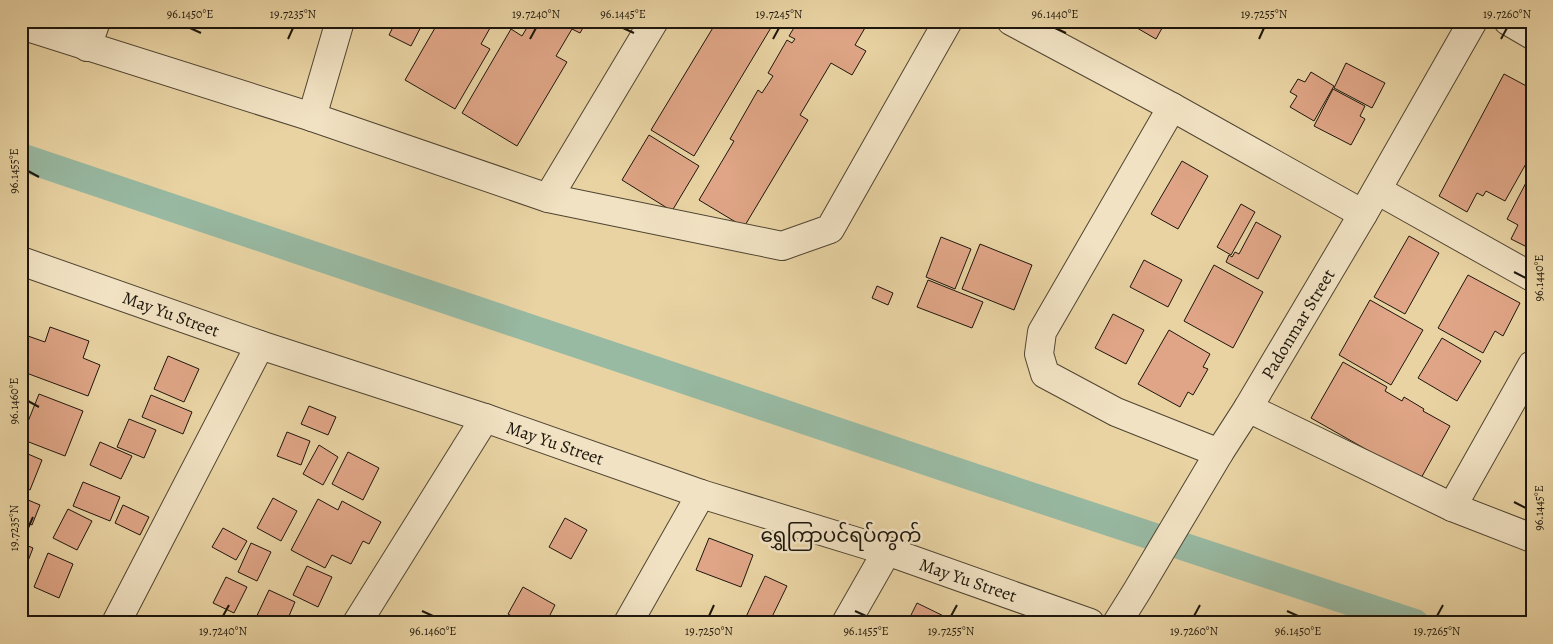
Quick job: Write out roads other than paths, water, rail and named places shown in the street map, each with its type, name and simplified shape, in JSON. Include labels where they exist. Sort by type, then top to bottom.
[{"type":"street","points":[[86,47],[96,21]]},
{"type":"street","points":[[312,117],[340,21]]},
{"type":"street","points":[[548,198],[654,21]]},
{"type":"street","points":[[21,26],[312,117],[548,198],[782,246],[830,230],[948,21]]},
{"type":"street","points":[[1011,21],[1363,214]]},
{"type":"street","name":"Padonmar Street","points":[[1116,623],[1138,591],[1219,453],[1248,408],[1377,190],[1473,21]]},
{"type":"street","points":[[1508,21],[1532,35]]},
{"type":"street","points":[[1172,108],[1042,332],[1039,354],[1045,374],[1116,412],[1219,453]]},
{"type":"street","points":[[1377,190],[1532,277]]},
{"type":"street","name":"May Yu Street","points":[[21,261],[260,345],[485,418],[701,494],[887,551],[1090,623]]},
{"type":"street","points":[[116,623],[260,345]]},
{"type":"street","points":[[1452,506],[1532,365]]},
{"type":"street","points":[[1248,408],[1452,506],[1532,538]]},
{"type":"street","points":[[357,623],[485,418]]},
{"type":"street","points":[[628,623],[701,494]]},
{"type":"street","points":[[846,623],[887,551]]},
{"type":"waterway","points":[[21,157],[973,477],[1415,623]]},
{"type":"district","name":"ရွှေကြာပင်ရပ်ကွက်","points":[[841,535]]}]
